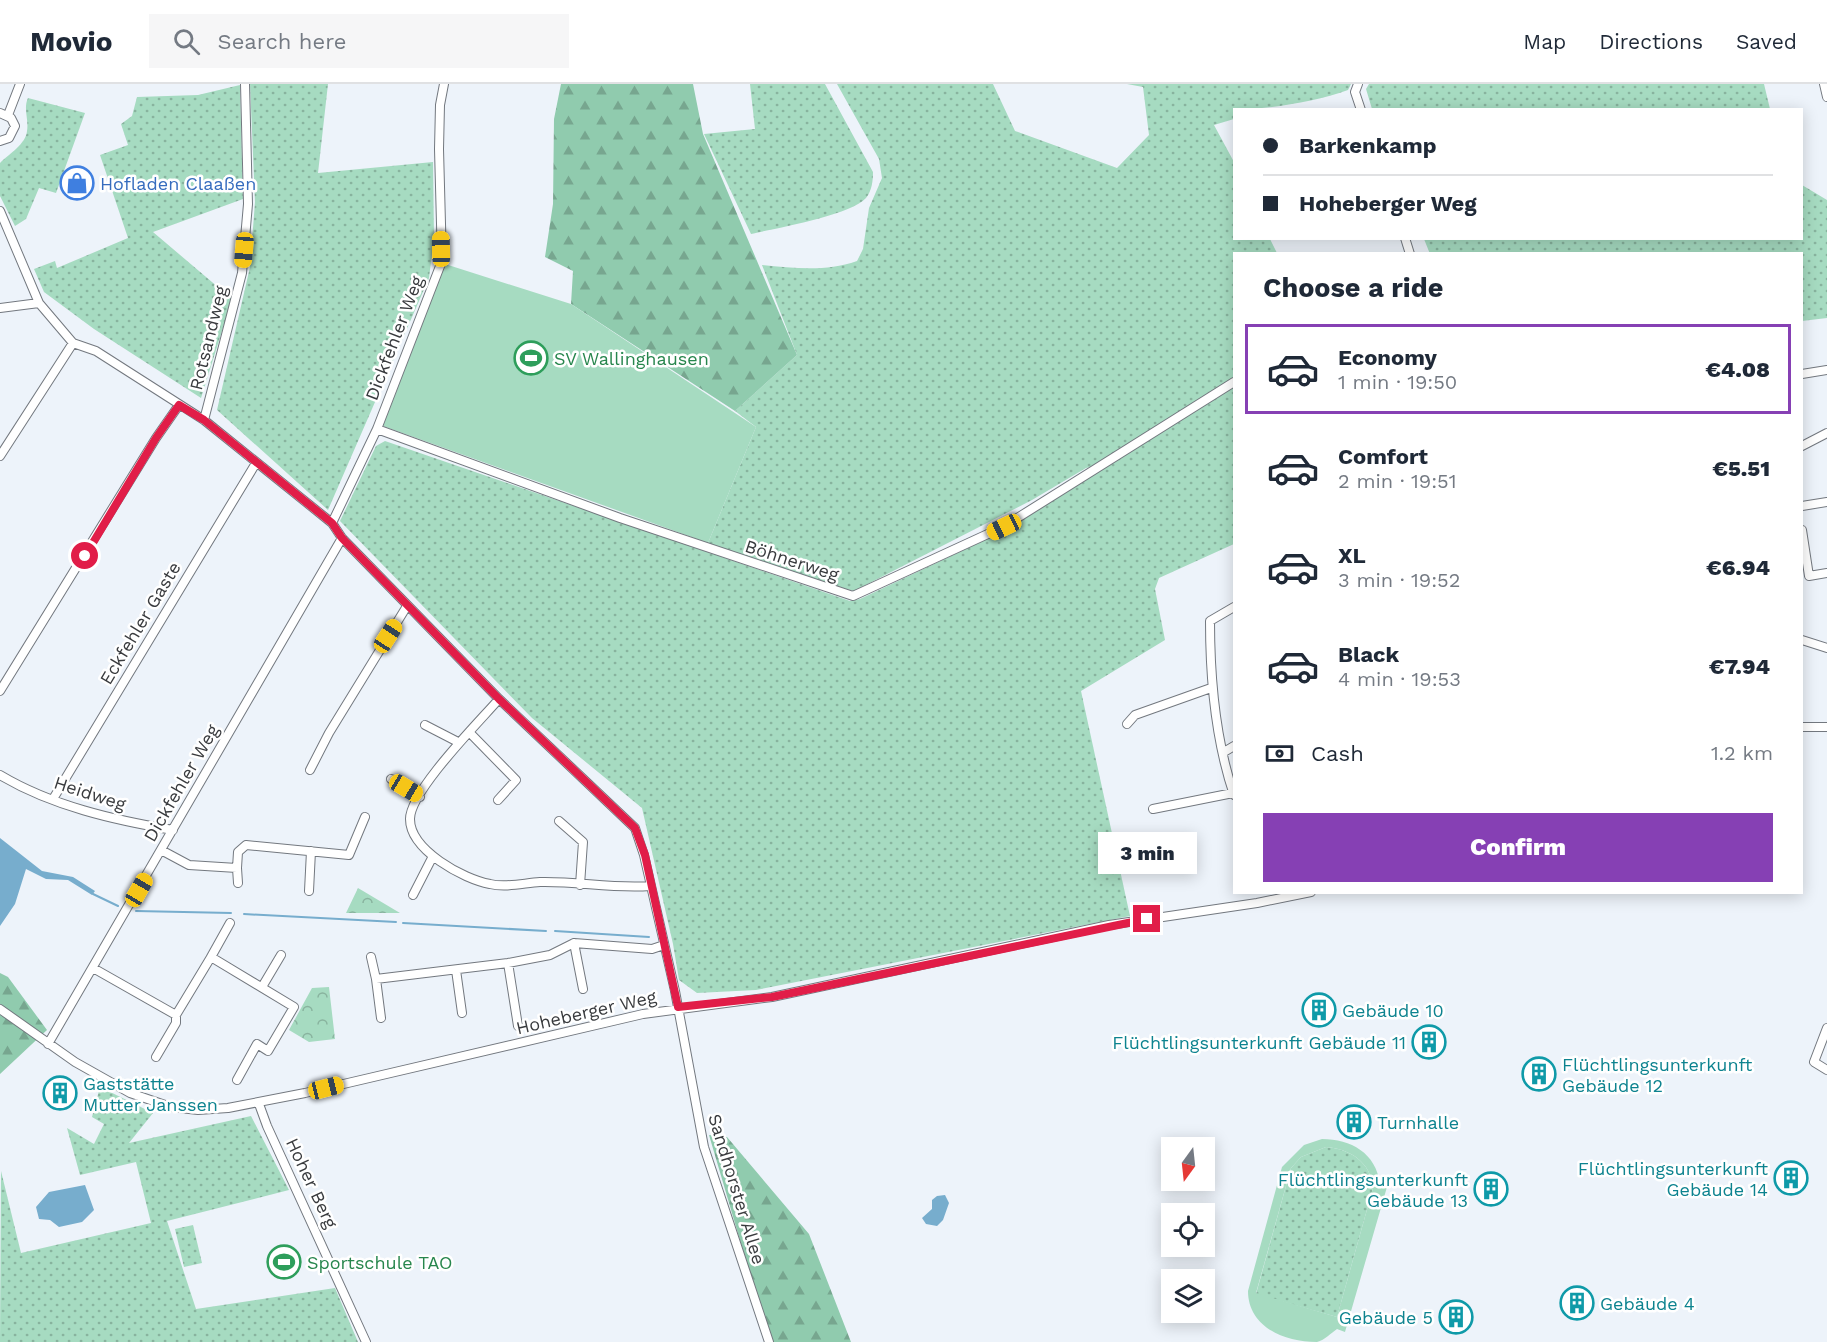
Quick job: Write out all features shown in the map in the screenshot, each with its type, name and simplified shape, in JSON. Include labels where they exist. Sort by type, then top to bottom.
[{"type":"street","points":[[0,141],[9,138],[14,130],[14,122],[4,114],[20,84]]},
{"type":"street","name":"Rotsandweg","points":[[204,420],[242,273],[248,204],[245,84]]},
{"type":"street","name":"Dickfehler Weg","points":[[332,523],[377,429],[442,261],[439,149],[440,105],[444,84]]},
{"type":"street","points":[[1358,84],[1355,92],[1360,108]]},
{"type":"street","points":[[1825,84],[1827,98]]},
{"type":"street","points":[[0,211],[39,303],[73,342],[0,456]]},
{"type":"street","points":[[0,309],[39,303]]},
{"type":"street","name":"Sandhorster Allee","points":[[73,342],[96,351],[204,420],[332,523],[342,538],[499,699],[635,828],[645,855],[678,1007],[704,1147],[769,1342]]},
{"type":"street","points":[[1803,374],[1827,370]]},
{"type":"street","name":"Böhnerweg","points":[[377,429],[610,515],[853,596],[1004,527],[1233,383]]},
{"type":"street","points":[[0,691],[156,438],[179,405]]},
{"type":"street","points":[[1803,445],[1827,433]]},
{"type":"street","name":"Eckfehler Gaste","points":[[53,799],[256,463]]},
{"type":"street","points":[[1803,506],[1827,502]]},
{"type":"street","points":[[1803,537],[1809,576],[1827,573]]},
{"type":"street","name":"Dickfehler Weg","points":[[48,1044],[342,538]]},
{"type":"street","points":[[310,770],[329,733],[407,606]]},
{"type":"street","points":[[1233,608],[1210,621],[1210,688],[1233,790]]},
{"type":"street","points":[[1803,640],[1827,648]]},
{"type":"street","points":[[1128,724],[1135,715],[1210,688]]},
{"type":"street","points":[[499,699],[458,742],[420,797],[409,817],[413,837],[433,856],[459,872],[491,885],[542,882],[621,889],[650,886]]},
{"type":"street","points":[[425,725],[458,742]]},
{"type":"street","points":[[1803,727],[1827,727]]},
{"type":"street","points":[[469,732],[516,780],[498,800]]},
{"type":"street","points":[[1224,752],[1233,747]]},
{"type":"street","name":"Heidweg","points":[[0,775],[91,813],[173,830]]},
{"type":"street","points":[[391,779],[420,797]]},
{"type":"street","points":[[1153,808],[1233,794]]},
{"type":"street","points":[[238,883],[238,852],[246,845],[349,855],[365,818]]},
{"type":"street","points":[[559,821],[583,842],[580,885]]},
{"type":"street","points":[[161,850],[189,865],[237,868]]},
{"type":"street","points":[[309,891],[311,851]]},
{"type":"street","points":[[413,895],[433,856]]},
{"type":"street","name":"Hoheberger Weg","points":[[0,1009],[75,1062],[130,1093],[171,1107],[198,1110],[259,1104],[678,1007],[772,997],[1108,925],[1292,894]]},
{"type":"street","points":[[156,1057],[176,1023],[176,1016],[230,923]]},
{"type":"street","points":[[376,979],[508,963],[550,955],[574,943],[652,949],[664,945]]},
{"type":"street","points":[[574,943],[583,989]]},
{"type":"street","points":[[262,987],[281,955]]},
{"type":"street","points":[[211,957],[294,1007],[268,1051],[257,1044],[237,1080]]},
{"type":"street","points":[[371,957],[381,1018]]},
{"type":"street","points":[[508,963],[518,1026]]},
{"type":"street","points":[[93,968],[176,1016]]},
{"type":"street","points":[[456,970],[462,1013]]},
{"type":"street","points":[[1827,1028],[1814,1062],[1827,1071]]},
{"type":"street","name":"Hoher Berg","points":[[259,1104],[366,1342]]},
{"type":"green space","points":[[250,84],[328,84],[318,173],[433,162],[434,238],[429,278],[328,510],[217,410],[250,267],[255,202]]},
{"type":"green space","points":[[561,84],[693,84],[703,134],[797,355],[735,411],[571,304],[573,271],[545,257],[553,204],[554,119]]},
{"type":"green space","points":[[750,84],[825,84],[873,172],[871,189],[866,198],[829,216],[751,234],[704,134],[755,129]]},
{"type":"green space","points":[[837,84],[993,84],[1015,131],[1117,168],[1149,135],[1143,87],[1127,84],[1351,84],[1348,90],[1307,101],[1262,108],[1233,108],[1233,119],[1214,125],[1233,160],[1233,240],[1270,240],[1276,252],[1233,252],[1233,544],[1159,578],[1155,589],[1165,640],[1081,691],[1130,916],[756,990],[697,993],[679,980],[642,808],[532,718],[340,521],[376,446],[385,441],[850,601],[860,599],[1008,529],[1115,461],[1086,468],[1032,500],[854,591],[708,543],[756,427],[735,411],[797,355],[762,265],[810,268],[833,267],[857,261],[863,249],[869,208],[882,178],[879,159]]},
{"type":"green space","points":[[1369,84],[1764,84],[1770,108],[1372,108],[1366,89]]},
{"type":"green space","points":[[240,85],[243,199],[153,232],[232,299],[201,398],[94,329],[44,292],[34,269],[55,261],[57,268],[128,238],[100,155],[128,145],[121,124],[132,116],[137,97],[198,95]]},
{"type":"green space","points":[[28,98],[85,113],[56,193],[39,188],[26,219],[15,226],[0,196],[0,163],[26,136]]},
{"type":"green space","points":[[1803,186],[1827,200],[1827,318],[1803,321],[1803,252],[1429,252],[1424,240],[1803,240]]},
{"type":"green space","name":"SV Wallinghausen","points":[[445,264],[571,304],[756,427],[708,543],[383,426]]},
{"type":"green space","points":[[358,888],[400,913],[346,913]]},
{"type":"green space","points":[[0,973],[8,977],[47,1030],[0,1074]]},
{"type":"green space","points":[[329,987],[335,1039],[309,1042],[289,1030],[312,988]]},
{"type":"green space","points":[[100,1087],[153,1113],[129,1143],[251,1116],[289,1190],[167,1221],[196,1309],[335,1288],[358,1342],[0,1342],[1,1171],[21,1253],[151,1223],[136,1162],[80,1175],[67,1128],[94,1144],[104,1124],[92,1117]]},
{"type":"green space","points":[[709,1135],[727,1137],[809,1234],[851,1342],[773,1342],[752,1281]]},
{"type":"green space","points":[[1322,1139],[1352,1145],[1368,1156],[1378,1173],[1380,1184],[1387,1187],[1345,1332],[1337,1329],[1317,1342],[1292,1339],[1270,1330],[1254,1314],[1248,1291],[1282,1167],[1304,1145]],"holes":[[[1326,1147],[1351,1154],[1364,1164],[1373,1188],[1337,1317],[1256,1293],[1291,1168],[1301,1157]]]},
{"type":"green space","points":[[1326,1147],[1335,1148],[1358,1158],[1368,1171],[1373,1188],[1337,1317],[1256,1294],[1291,1168],[1301,1157]]},
{"type":"green space","points":[[193,1225],[202,1263],[184,1267],[175,1229]]},
{"type":"water","points":[[0,838],[42,871],[73,877],[95,891],[92,895],[68,880],[46,879],[26,869],[15,904],[0,926]]},
{"type":"water","points":[[85,1185],[94,1210],[82,1222],[59,1227],[50,1220],[39,1219],[36,1207],[49,1192]]},
{"type":"water","points":[[945,1195],[949,1203],[943,1220],[937,1226],[926,1224],[922,1218],[932,1209],[932,1200],[937,1196]]},
{"type":"waterway","points":[[93,894],[118,906]]},
{"type":"waterway","points":[[136,911],[231,913]]},
{"type":"waterway","points":[[244,914],[396,922]]},
{"type":"waterway","points":[[403,923],[546,931]]},
{"type":"waterway","points":[[555,931],[649,937]]},
{"type":"place","name":"Hofladen Claaßen","points":[[77,183]]},
{"type":"place","name":"SV Wallinghausen","points":[[531,358]]},
{"type":"place","name":"Gebäude 10","points":[[1319,1010]]},
{"type":"place","name":"Flüchtlingsunterkunft Gebäude 11","points":[[1429,1042]]},
{"type":"place","name":"Flüchtlingsunterkunft Gebäude 12","points":[[1539,1074]]},
{"type":"place","name":"Gaststätte Mutter Janssen","points":[[60,1093]]},
{"type":"place","name":"Turnhalle","points":[[1354,1122]]},
{"type":"place","name":"Flüchtlingsunterkunft Gebäude 14","points":[[1791,1178]]},
{"type":"place","name":"Flüchtlingsunterkunft Gebäude 13","points":[[1491,1189]]},
{"type":"place","name":"Sportschule TAO","points":[[284,1262]]},
{"type":"place","name":"Gebäude 4","points":[[1577,1303]]},
{"type":"place","name":"Gebäude 5","points":[[1456,1317]]},
{"type":"route","points":[[85,556],[156,438],[179,405],[204,420],[332,523],[342,538],[499,699],[635,828],[645,855],[678,1007],[772,997],[1108,925],[1147,919]]}]
